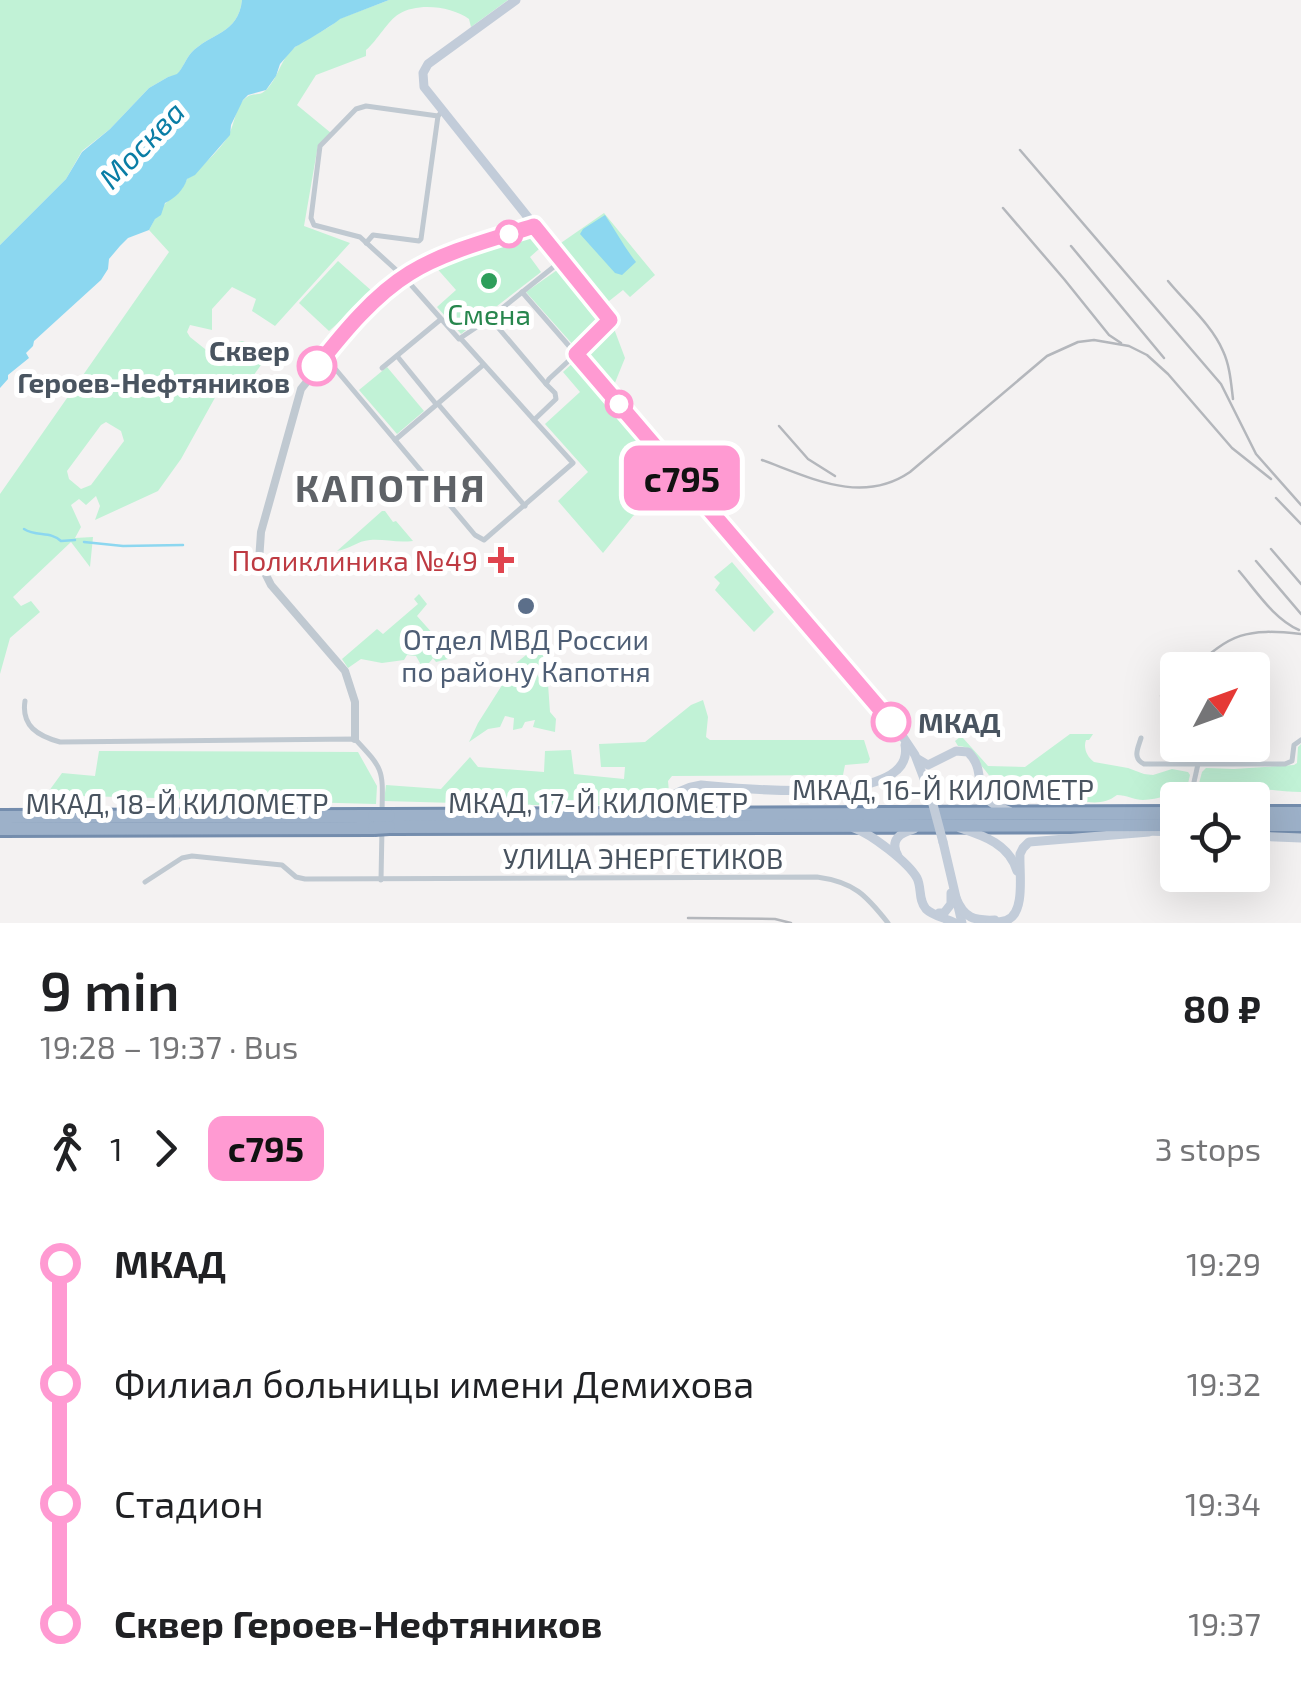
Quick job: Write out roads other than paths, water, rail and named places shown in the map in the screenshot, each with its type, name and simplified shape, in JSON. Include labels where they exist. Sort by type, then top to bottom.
[{"type":"highway","points":[[1270,820],[1301,813]]},
{"type":"highway","name":"МКАД, 16-Й КИЛОМЕТР","points":[[709,815],[1016,814],[1160,818]]},
{"type":"highway","name":"МКАД, 17-Й КИЛОМЕТР","points":[[382,822],[709,815]]},
{"type":"highway","name":"МКАД, 18-Й КИЛОМЕТР","points":[[0,817],[354,822]]},
{"type":"highway","name":"МКАД, 16-Й КИЛОМЕТР","points":[[842,826],[1085,826],[1160,820]]},
{"type":"highway","name":"МКАД, 17-Й КИЛОМЕТР","points":[[354,822],[842,826]]},
{"type":"highway","name":"МКАД, 18-Й КИЛОМЕТР","points":[[0,829],[354,822]]},
{"type":"highway","points":[[1270,824],[1301,825]]},
{"type":"main road","points":[[516,0],[426,67],[422,82],[440,113],[610,320],[576,354],[922,763],[928,765],[956,751],[968,752],[977,764],[984,796],[992,804],[1016,814]]},
{"type":"main road","points":[[891,722],[929,797],[959,923]]},
{"type":"main road","points":[[621,815],[654,807],[694,786],[777,791],[856,787],[880,781],[896,769],[907,756],[906,745]]},
{"type":"main road","points":[[927,784],[932,770],[944,760],[958,752],[972,757],[977,772],[977,800],[974,808],[960,814]]},
{"type":"main road","points":[[916,755],[929,797]]},
{"type":"main road","points":[[896,769],[910,765],[920,773]]},
{"type":"main road","points":[[694,786],[684,794],[684,804],[690,810],[709,815]]},
{"type":"main road","points":[[842,826],[876,839],[914,874],[928,911],[959,923]]},
{"type":"main road","points":[[925,826],[899,835],[895,850],[920,880],[928,909],[944,912],[954,896]]},
{"type":"main road","points":[[948,826],[1003,847],[1017,873],[1017,908],[1006,920],[973,919],[963,912],[954,896]]},
{"type":"main road","points":[[1085,826],[1149,832]]},
{"type":"main road","points":[[990,923],[1006,921],[1016,914],[1020,902],[1020,854],[1029,842],[1149,832],[1160,827]]},
{"type":"main road","points":[[1270,827],[1301,838]]},
{"type":"street","points":[[325,356],[480,539],[484,540],[574,463],[404,277],[366,243],[360,237],[312,222],[320,146],[361,107],[440,113],[421,239],[372,236],[366,243]]},
{"type":"street","points":[[381,880],[382,777],[376,761],[355,740],[355,702],[344,672],[271,584],[258,561],[262,528],[303,385],[325,356],[377,299],[404,277],[440,259],[534,226]]},
{"type":"street","points":[[461,339],[561,261]]},
{"type":"street","points":[[522,292],[576,354],[546,384]]},
{"type":"street","points":[[490,318],[554,394],[556,399],[534,420]]},
{"type":"street","points":[[382,368],[440,320]]},
{"type":"street","points":[[396,356],[524,506]]},
{"type":"street","points":[[396,440],[484,365]]},
{"type":"street","points":[[26,701],[27,723],[60,742],[355,740]]},
{"type":"street","points":[[1141,738],[1136,753],[1141,763],[1198,764],[1286,764],[1292,761],[1294,745],[1301,740]]},
{"type":"street","points":[[1195,782],[1198,764]]},
{"type":"street","name":"УЛИЦА ЭНЕРГЕТИКОВ","points":[[145,882],[182,858],[192,856],[282,865],[300,879],[818,877],[843,882],[860,891],[888,923]]},
{"type":"water","name":"Москва","points":[[242,0],[389,0],[340,19],[295,47],[266,90],[243,100],[230,135],[187,179],[178,194],[165,203],[149,230],[128,238],[120,246],[109,259],[101,280],[34,341],[26,353],[29,358],[8,375],[0,388],[0,245],[66,179],[82,152],[149,88],[177,74],[191,53],[229,27]]},
{"type":"water","points":[[605,215],[636,262],[622,275],[615,273],[580,234]]},
{"type":"waterway","points":[[24,529],[61,541],[75,540]]},
{"type":"waterway","points":[[84,542],[183,545]]},
{"type":"railway","points":[[1020,150],[1221,384],[1256,454],[1301,505]]},
{"type":"railway","points":[[1003,208],[1109,335],[1121,343]]},
{"type":"railway","points":[[1071,246],[1164,358]]},
{"type":"railway","points":[[1168,281],[1218,341],[1227,363],[1233,399]]},
{"type":"railway","points":[[762,460],[836,485],[874,487],[892,482],[910,472],[1047,356],[1078,342],[1094,340],[1129,346],[1147,355],[1232,448],[1271,479]]},
{"type":"railway","points":[[779,426],[808,459],[835,476]]},
{"type":"railway","points":[[1276,498],[1301,524]]},
{"type":"railway","points":[[1271,549],[1301,584]]},
{"type":"railway","points":[[1256,561],[1301,614]]},
{"type":"railway","points":[[1239,571],[1274,612],[1299,630]]},
{"type":"railway","points":[[1213,652],[1252,633],[1301,634]]},
{"type":"railway","points":[[688,918],[775,919],[791,923]]},
{"type":"place","name":"Смена","points":[[489,281]]},
{"type":"place","name":"Сквер Героев-Нефтяников","points":[[317,366]]},
{"type":"place","name":"Поликлиника №49","points":[[501,560]]},
{"type":"place","name":"Отдел МВД России по району Капотня","points":[[526,606]]},
{"type":"place","name":"МКАД","points":[[891,722]]},
{"type":"district","name":"КАПОТНЯ","points":[[391,487]]}]
